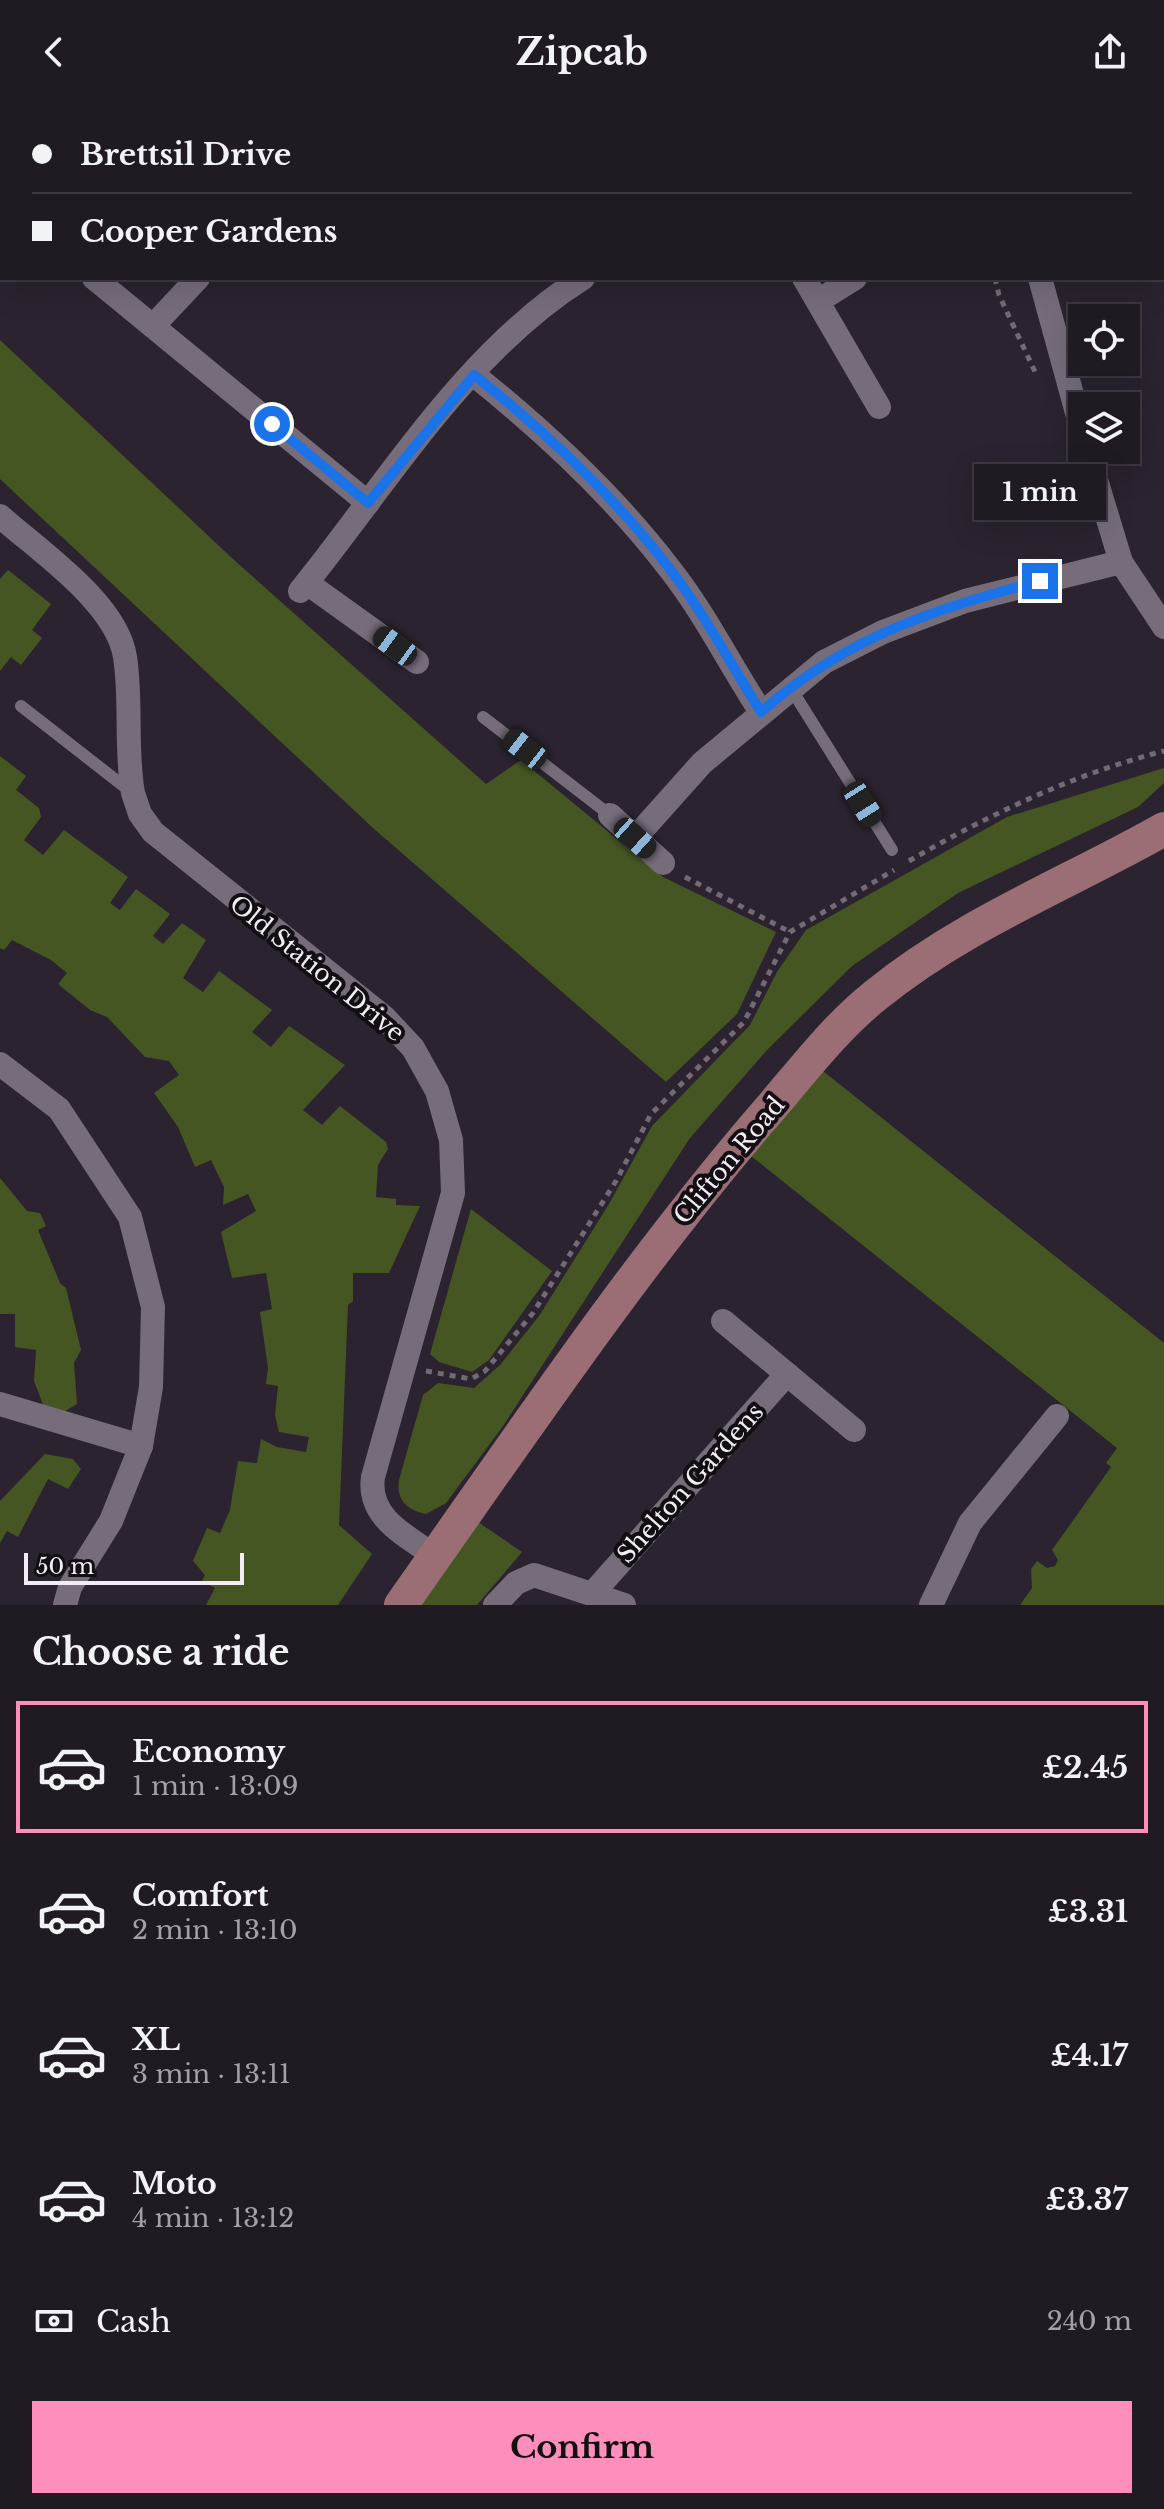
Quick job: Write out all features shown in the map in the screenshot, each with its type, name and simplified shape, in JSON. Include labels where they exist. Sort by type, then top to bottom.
[{"type":"street","points":[[96,280],[368,503]]},
{"type":"street","points":[[153,326],[196,280]]},
{"type":"street","points":[[417,662],[303,587],[368,503],[519,323],[580,280]]},
{"type":"street","points":[[805,280],[879,407]]},
{"type":"street","points":[[818,301],[852,280]]},
{"type":"street","points":[[1041,280],[1071,392]]},
{"type":"street","points":[[474,375],[552,441],[648,543],[687,594],[761,712]]},
{"type":"street","points":[[1091,464],[1121,562],[1162,623]]},
{"type":"street","name":"Old Station Drive","points":[[0,516],[96,602],[115,627],[126,657],[133,793],[146,822],[167,847],[384,1017],[413,1048],[434,1083],[448,1127],[453,1193],[415,1367],[372,1493],[387,1521],[435,1556]]},
{"type":"street","points":[[635,838],[679,785],[790,687],[824,662],[897,626],[990,594],[1121,562]]},
{"type":"street","points":[[610,815],[663,863]]},
{"type":"street","name":"Clifton Road","points":[[401,1605],[717,1171],[843,1025],[873,997],[942,947],[1164,829]]},
{"type":"street","points":[[0,1064],[59,1109],[130,1217],[153,1307],[151,1387],[141,1446],[111,1521],[70,1587],[65,1605]]},
{"type":"street","points":[[723,1321],[854,1430]]},
{"type":"street","name":"Shelton Gardens","points":[[593,1593],[787,1374]]},
{"type":"street","points":[[0,1404],[141,1446]]},
{"type":"street","points":[[931,1605],[938,1584],[970,1523],[1057,1416]]},
{"type":"street","points":[[495,1605],[516,1583],[534,1575],[624,1605]]},
{"type":"lane","points":[[790,687],[892,850]]},
{"type":"lane","points":[[21,706],[133,793]]},
{"type":"lane","points":[[483,717],[610,815]]},
{"type":"path","points":[[420,1385],[415,1367],[471,1379],[485,1371],[541,1300],[616,1181],[651,1114],[744,1022],[790,932],[972,825],[1100,767],[1164,751]]},
{"type":"path","points":[[663,863],[708,891],[790,932]]},
{"type":"green space","points":[[0,340],[233,559],[486,784],[521,760],[663,877],[776,932],[737,1014],[666,1082],[373,828],[0,479]]},
{"type":"green space","points":[[8,570],[51,604],[32,630],[42,638],[21,665],[11,657],[0,671],[0,579]]},
{"type":"green space","points":[[0,756],[26,776],[16,790],[39,808],[41,817],[24,840],[43,855],[64,830],[128,877],[110,903],[120,910],[136,889],[170,914],[153,936],[163,944],[182,923],[206,940],[183,978],[203,992],[219,971],[272,1010],[252,1032],[271,1047],[289,1026],[345,1065],[303,1110],[322,1125],[340,1106],[386,1142],[388,1149],[378,1165],[376,1197],[396,1199],[396,1205],[420,1206],[389,1273],[353,1273],[353,1301],[348,1305],[339,1525],[372,1554],[338,1605],[206,1605],[215,1588],[202,1581],[205,1575],[193,1561],[207,1528],[220,1533],[230,1510],[238,1461],[257,1463],[261,1439],[277,1447],[306,1452],[309,1437],[279,1432],[275,1415],[278,1386],[266,1384],[268,1368],[260,1312],[272,1309],[266,1273],[232,1278],[221,1232],[256,1211],[248,1194],[223,1205],[224,1187],[211,1160],[195,1167],[178,1127],[154,1093],[179,1075],[169,1061],[145,1057],[107,1017],[90,1010],[58,984],[67,973],[51,960],[12,940],[4,950],[0,948]]},
{"type":"green space","points":[[1164,768],[1164,783],[1138,807],[958,893],[852,966],[768,1049],[690,1138],[501,1429],[446,1503],[426,1514],[404,1503],[399,1493],[399,1480],[423,1395],[438,1383],[474,1388],[500,1365],[539,1316],[609,1204],[652,1126],[750,1025],[777,972],[806,930],[1007,817]]},
{"type":"green space","points":[[823,1071],[1164,1343],[1164,1605],[1020,1605],[1032,1588],[1031,1569],[1037,1561],[1047,1568],[1055,1566],[1058,1560],[1052,1550],[1111,1467],[1106,1463],[1117,1448],[751,1156]]},
{"type":"green space","points":[[0,1178],[27,1211],[40,1213],[46,1226],[38,1230],[60,1283],[66,1288],[81,1350],[74,1363],[77,1404],[62,1413],[44,1407],[34,1381],[36,1350],[15,1347],[15,1314],[0,1314]]},
{"type":"green space","points":[[471,1209],[552,1271],[489,1360],[472,1372],[439,1362],[430,1354]]},
{"type":"green space","points":[[45,1454],[73,1459],[81,1469],[68,1489],[48,1479],[18,1537],[7,1531],[0,1543],[0,1501]]},
{"type":"green space","points":[[475,1520],[522,1552],[477,1605],[415,1605]]},
{"type":"route","points":[[272,424],[368,503],[474,375],[552,441],[648,543],[687,594],[761,712],[805,675],[864,640],[965,601],[1040,581]]}]
